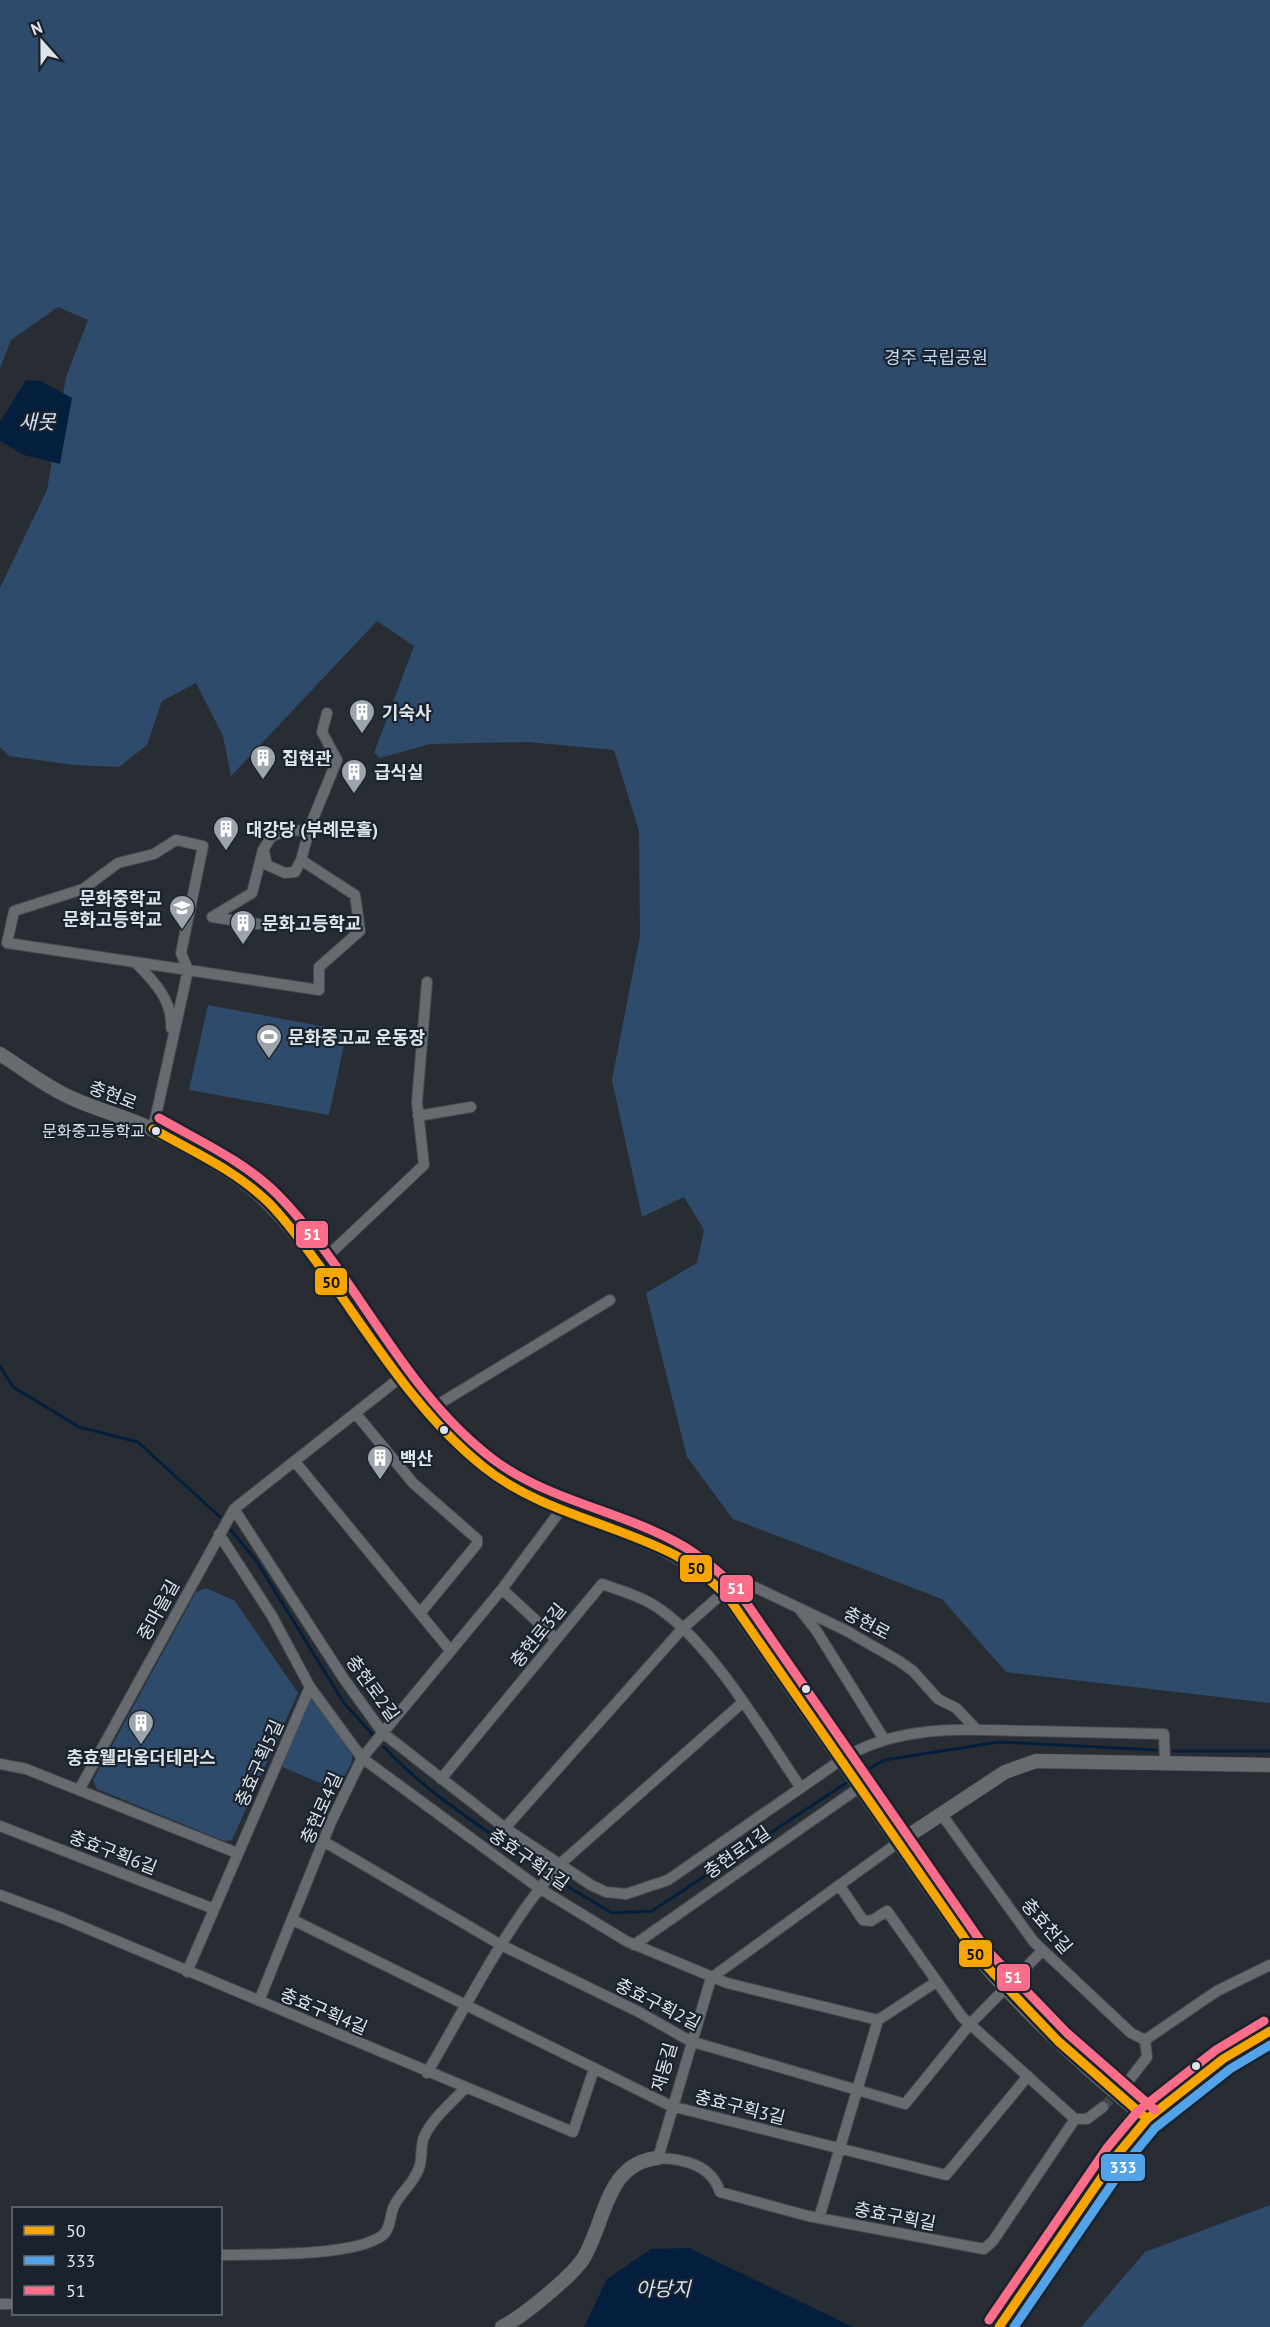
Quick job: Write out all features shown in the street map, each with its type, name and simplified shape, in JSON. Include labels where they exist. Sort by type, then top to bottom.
[{"type":"street","points":[[263,850],[267,865],[275,870],[295,872],[337,760],[322,732],[327,713]]},
{"type":"street","points":[[258,924],[212,917],[252,893],[263,850],[271,837],[288,830],[309,831]]},
{"type":"street","points":[[153,1130],[188,970],[181,953],[202,846],[176,840],[154,854],[118,863],[83,889],[14,911],[7,943],[136,962],[188,970],[319,990],[319,967],[360,931],[355,895],[301,860]]},
{"type":"street","points":[[136,962],[160,986],[172,1020],[171,1047]]},
{"type":"street","points":[[318,1265],[424,1165],[417,1102],[427,982]]},
{"type":"street","name":"충현로","points":[[0,1054],[74,1100],[153,1130],[228,1172],[267,1202],[318,1265],[401,1377],[466,1452],[489,1470],[537,1500],[560,1511],[680,1558],[698,1568],[724,1592],[977,1956],[1004,1989],[1091,2073],[1147,2119]]},
{"type":"street","points":[[418,1116],[471,1107]]},
{"type":"street","points":[[429,1410],[610,1300]]},
{"type":"street","name":"중마을길","points":[[78,1790],[234,1509],[296,1463],[401,1377]]},
{"type":"street","points":[[356,1414],[413,1483],[477,1539],[477,1544],[421,1612]]},
{"type":"street","points":[[296,1463],[450,1650]]},
{"type":"street","name":"충현로2길","points":[[234,1509],[344,1679],[383,1733],[506,1828],[606,1892],[626,1894],[647,1889],[684,1870],[859,1749],[884,1739],[928,1731],[977,1730]]},
{"type":"street","name":"충현로4길","points":[[259,2001],[323,1842],[362,1758],[502,1589],[560,1511]]},
{"type":"street","name":"충효구획1길","points":[[219,1534],[272,1616],[310,1687],[362,1758],[539,1888],[634,1945],[711,1978],[878,2020]]},
{"type":"street","name":"충현로","points":[[724,1592],[742,1581],[845,1630],[906,1666],[938,1699],[956,1708],[977,1730]]},
{"type":"street","name":"충현로3길","points":[[441,1779],[602,1584],[654,1605],[702,1647],[801,1788]]},
{"type":"street","points":[[502,1589],[556,1639]]},
{"type":"street","points":[[506,1828],[682,1629],[724,1592]]},
{"type":"street","points":[[795,1606],[816,1630],[884,1739]]},
{"type":"street","name":"충효구획5길","points":[[187,1972],[310,1687]]},
{"type":"street","points":[[427,2073],[501,1945],[539,1888],[560,1864],[742,1703]]},
{"type":"street","points":[[977,1730],[1164,1734],[1165,1763]]},
{"type":"street","points":[[711,1978],[899,1842],[1005,1772],[1024,1764],[1036,1761],[1270,1764]]},
{"type":"street","points":[[0,1764],[26,1769],[237,1853]]},
{"type":"street","name":"충현로1길","points":[[634,1945],[860,1787]]},
{"type":"street","name":"충효천길","points":[[942,1815],[1018,1923],[1042,1952],[1131,2033],[1145,2040]]},
{"type":"street","name":"충효구획6길","points":[[0,1826],[214,1910]]},
{"type":"street","name":"충효구획2길","points":[[323,1842],[501,1945],[639,2012],[690,2041],[857,2091],[905,2104],[970,2025]]},
{"type":"street","points":[[839,1885],[863,1920],[871,1921],[887,1911],[936,1982],[970,2025],[1075,2119],[1088,2119],[1103,2107]]},
{"type":"street","name":"충효구획4길","points":[[0,1895],[62,1918],[427,2073],[573,2132],[594,2069]]},
{"type":"street","name":"충효구획3길","points":[[292,1920],[671,2106],[946,2175],[1028,2076]]},
{"type":"street","points":[[970,2025],[1042,1952]]},
{"type":"street","points":[[1130,2079],[1147,2057],[1145,2040],[1217,1991],[1270,1965]]},
{"type":"street","name":"재동길","points":[[658,2158],[690,2041],[711,1978]]},
{"type":"street","points":[[819,2218],[878,2020],[936,1982]]},
{"type":"street","points":[[999,2327],[1117,2155],[1147,2119],[1223,2059],[1270,2031]]},
{"type":"street","points":[[222,2255],[311,2252],[357,2246],[381,2237],[387,2231],[394,2205],[420,2167],[423,2139],[428,2130],[465,2088]]},
{"type":"street","name":"충효구획길","points":[[658,2158],[693,2164],[710,2174],[720,2192],[819,2218],[984,2249],[993,2241],[1075,2119]]},
{"type":"street","points":[[502,2327],[565,2278],[582,2260],[615,2181],[629,2167],[645,2159],[658,2158]]},
{"type":"green space","name":"경주 국립공원","points":[[0,0],[1270,0],[1270,1703],[1006,1672],[942,1599],[733,1519],[687,1457],[646,1293],[697,1263],[704,1230],[684,1197],[642,1217],[612,1080],[640,936],[639,831],[614,750],[528,742],[430,744],[380,758],[374,753],[414,646],[377,621],[231,776],[223,736],[196,683],[162,701],[147,745],[119,767],[74,765],[9,756],[0,747],[0,588],[47,490],[66,377],[88,320],[58,307],[11,340],[0,368]]},
{"type":"green space","name":"문화중고교 운동장","points":[[208,1005],[347,1031],[329,1115],[189,1090]]},
{"type":"green space","points":[[206,1588],[235,1601],[298,1693],[232,1840],[224,1841],[97,1789],[93,1780],[196,1592]]},
{"type":"green space","points":[[310,1697],[353,1752],[351,1764],[337,1790],[280,1766]]},
{"type":"green space","points":[[1270,2205],[1270,2327],[1081,2327],[1145,2252]]},
{"type":"water","name":"새못","points":[[26,380],[41,381],[72,398],[60,464],[24,455],[0,441],[0,422]]},
{"type":"water","name":"아당지","points":[[689,2248],[853,2327],[584,2327],[607,2279],[651,2249]]},
{"type":"waterway","points":[[0,1366],[13,1387],[79,1427],[138,1442],[220,1517]]},
{"type":"waterway","points":[[231,1530],[257,1562],[344,1703],[372,1734]]},
{"type":"waterway","points":[[861,1774],[884,1760],[999,1742],[1157,1750]]},
{"type":"waterway","points":[[384,1747],[439,1797],[542,1870]]},
{"type":"waterway","points":[[1173,1751],[1270,1751]]},
{"type":"waterway","points":[[555,1879],[612,1913],[652,1911],[846,1783]]},
{"type":"tunnel","points":[[1103,2107],[1130,2079]]},
{"type":"transit line","name":"51","points":[[159,1118],[250,1171],[277,1194],[332,1260],[432,1400],[461,1432],[494,1460],[539,1486],[636,1524],[683,1546],[736,1588],[986,1949],[1067,2033],[1155,2110]]},
{"type":"transit line","name":"50","points":[[153,1129],[242,1180],[268,1202],[299,1238],[419,1403],[462,1448],[485,1468],[530,1496],[675,1555],[696,1569],[728,1597],[977,1956],[1058,2041],[1147,2119]]},
{"type":"transit line","name":"51","points":[[989,2320],[1107,2148],[1138,2111],[1216,2050],[1264,2021]]},
{"type":"transit line","name":"50","points":[[999,2327],[1117,2155],[1147,2119],[1223,2059],[1270,2031]]},
{"type":"transit line","name":"333","points":[[1014,2327],[1127,2162],[1155,2128],[1230,2069],[1270,2045]]},
{"type":"place","name":"기숙사","points":[[362,735]]},
{"type":"place","name":"집현관","points":[[263,781]]},
{"type":"place","name":"급식실","points":[[354,795]]},
{"type":"place","name":"대강당 (부례문홀)","points":[[226,852]]},
{"type":"place","name":"문화중학교 문화고등학교","points":[[182,931]]},
{"type":"place","name":"문화고등학교","points":[[243,946]]},
{"type":"place","name":"문화중고교 운동장","points":[[269,1060]]},
{"type":"place","name":"문화중고등학교","points":[[156,1131]]},
{"type":"place","name":"백산","points":[[380,1481]]},
{"type":"place","name":"충효웰라움더테라스","points":[[141,1746]]}]
